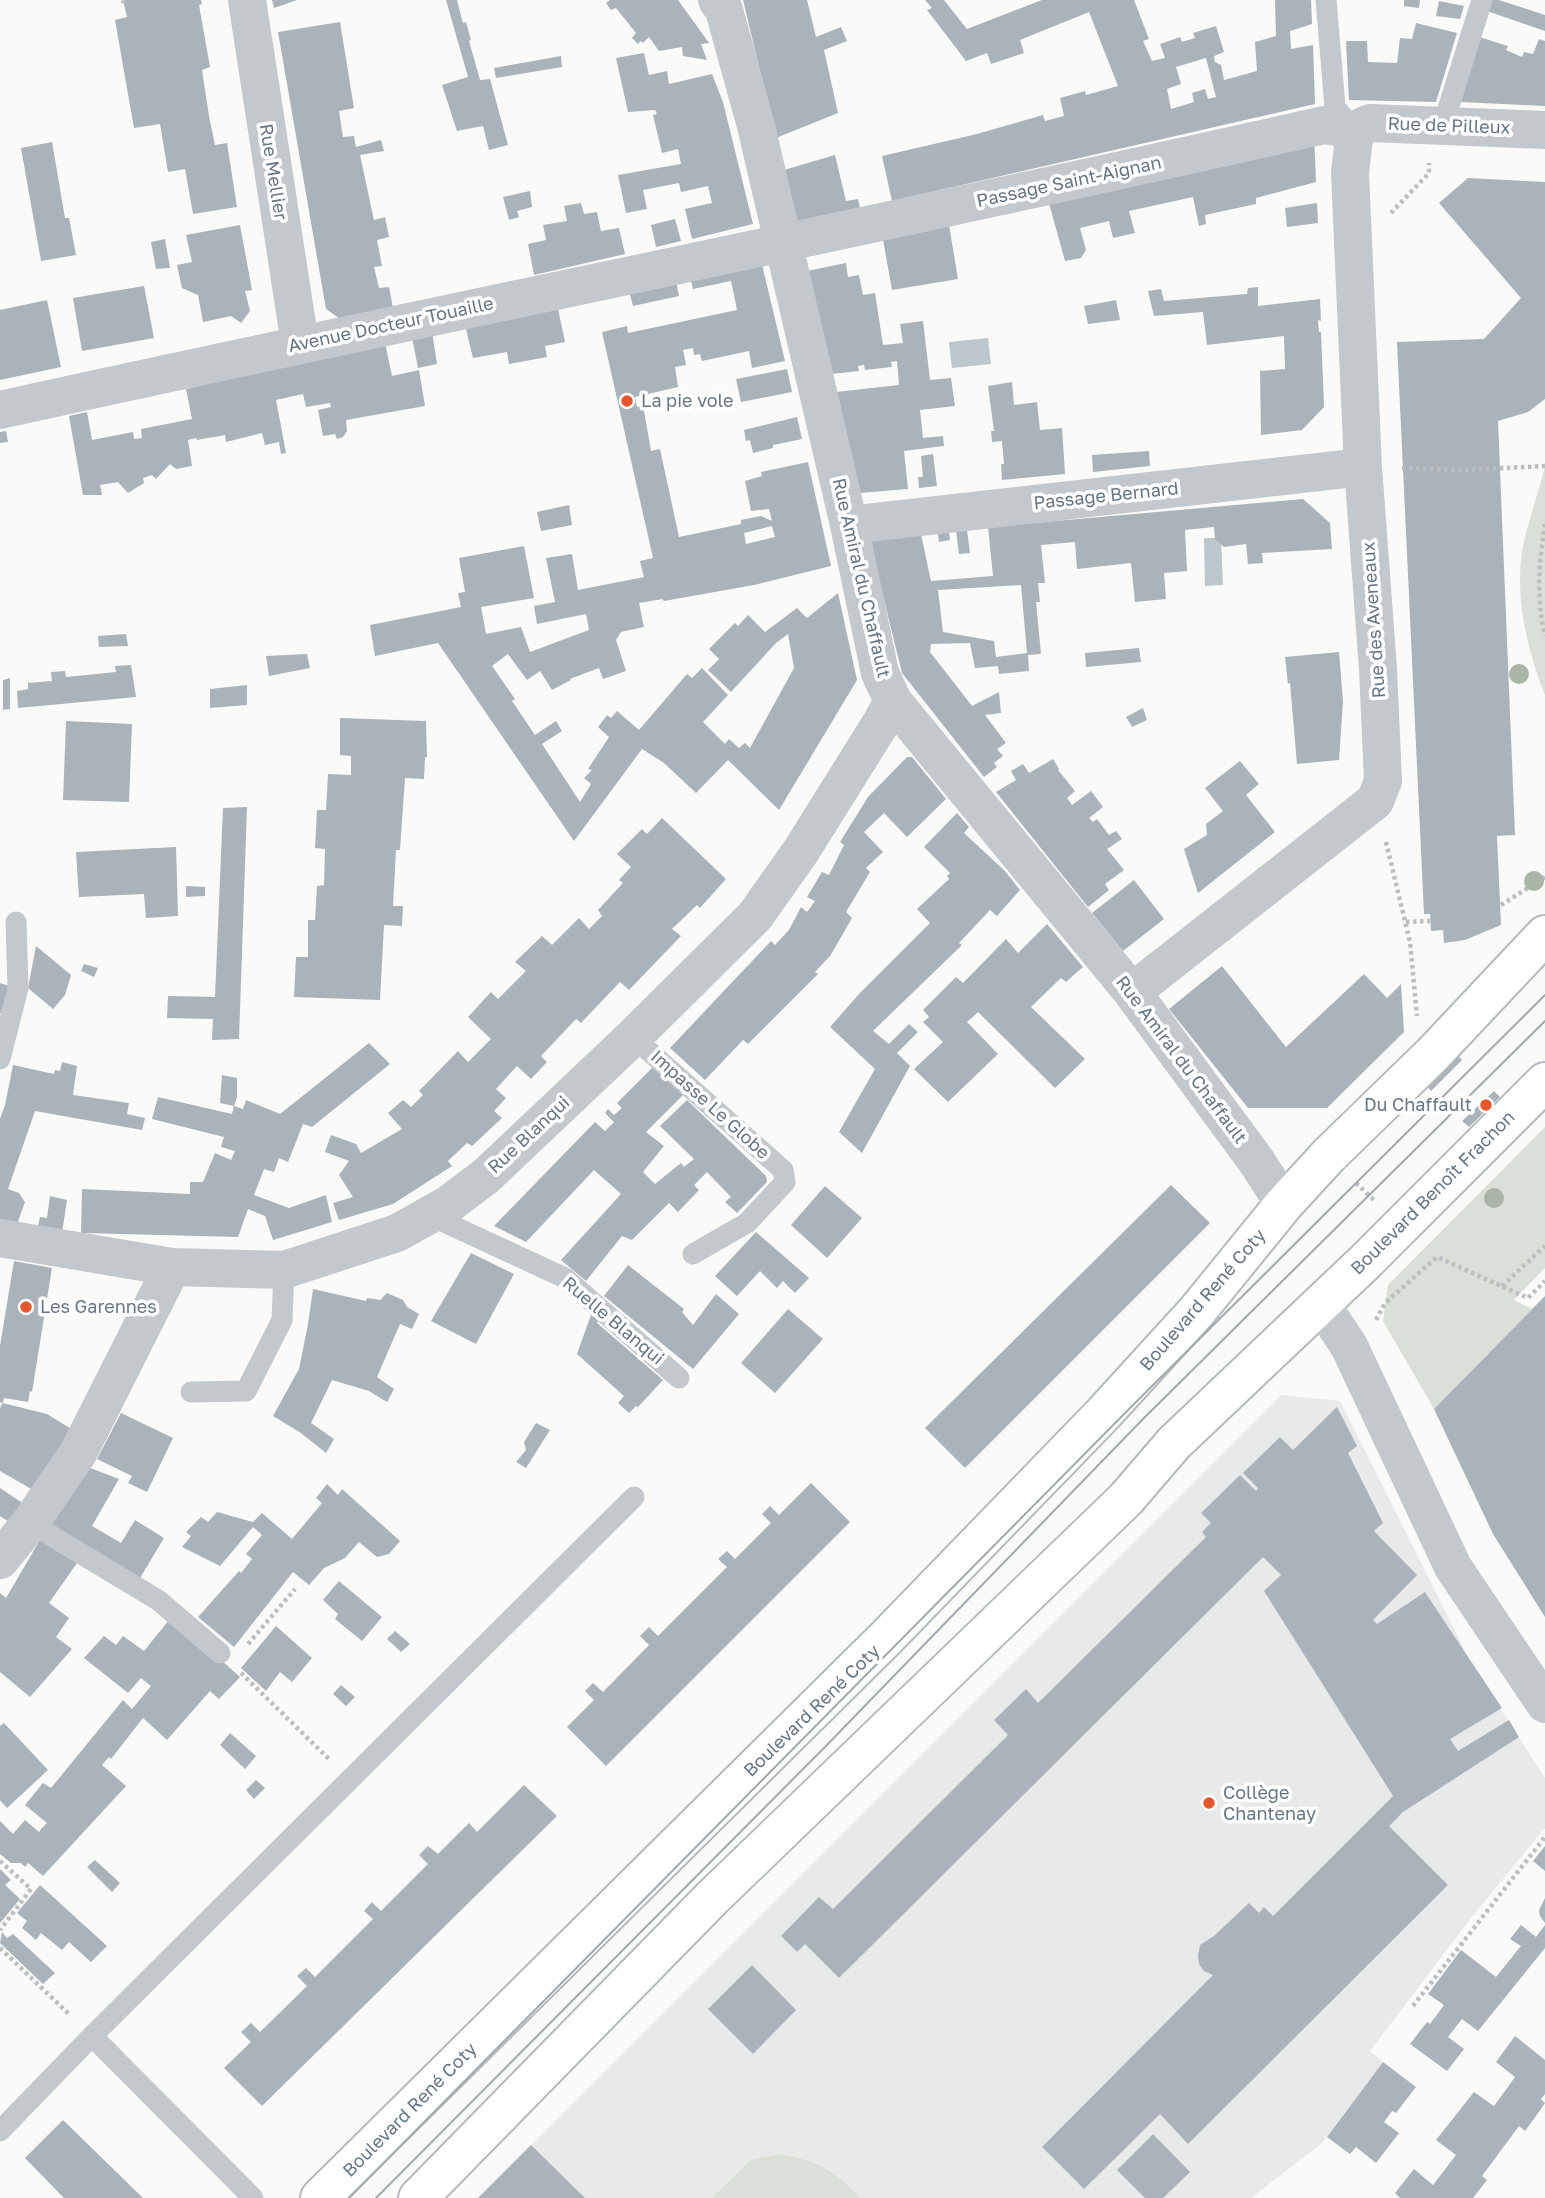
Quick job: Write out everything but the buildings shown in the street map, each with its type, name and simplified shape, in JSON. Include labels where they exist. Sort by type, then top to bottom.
[{"type":"main road","points":[[1284,1204],[1329,1155],[1433,1054],[1545,935]]},
{"type":"main road","name":"Boulevard Benoît Frachon","points":[[1321,1304],[1545,1082]]},
{"type":"main road","name":"Boulevard René Coty","points":[[320,2198],[887,1637],[1104,1413],[1197,1311],[1284,1204]]},
{"type":"main road","points":[[418,2198],[712,1898],[1126,1499],[1174,1443],[1321,1304]]},
{"type":"street","name":"Rue Mellier","points":[[247,0],[300,344]]},
{"type":"street","name":"Rue Amiral du Chaffault","points":[[717,0],[724,10],[756,126],[849,525],[880,673],[893,701],[1132,992],[1257,1162],[1284,1204]]},
{"type":"street","name":"Rue de Pilleux","points":[[1354,130],[1370,123],[1545,130]]},
{"type":"street","name":"Passage Saint-Aignan","points":[[782,242],[1071,182],[1324,125],[1354,130]]},
{"type":"street","name":"Rue des Aveneaux","points":[[1354,130],[1350,173],[1363,467],[1378,669],[1383,781],[1375,801]]},
{"type":"street","name":"Avenue Docteur Touaille","points":[[0,410],[782,242]]},
{"type":"street","name":"Passage Bernard","points":[[849,525],[1363,467]]},
{"type":"street","name":"Rue Blanqui","points":[[0,1238],[172,1266],[284,1270],[397,1234],[449,1204],[486,1176],[633,1037],[755,916],[801,851],[893,701]]},
{"type":"street","points":[[1132,992],[1375,801]]},
{"type":"street","points":[[0,1560],[30,1523],[78,1452],[172,1266]]},
{"type":"street","points":[[1321,1304],[1349,1346],[1453,1567],[1545,1704]]},
{"type":"lane","points":[[1326,0],[1335,107],[1354,130]]},
{"type":"lane","points":[[1443,125],[1482,0]]},
{"type":"lane","points":[[0,1059],[18,988],[16,922]]},
{"type":"lane","name":"Impasse Le Globe","points":[[633,1037],[783,1170],[785,1182],[747,1223],[693,1254]]},
{"type":"lane","name":"Ruelle Blanqui","points":[[429,1214],[565,1278],[680,1378]]},
{"type":"lane","points":[[191,1392],[246,1391],[282,1320],[284,1270]]},
{"type":"lane","points":[[0,2131],[349,1779],[634,1497]]},
{"type":"lane","points":[[30,1523],[158,1600],[226,1658]]},
{"type":"lane","points":[[92,2036],[253,2198]]},
{"type":"path","points":[[1390,214],[1429,173]]},
{"type":"path","points":[[1363,467],[1464,470],[1545,466]]},
{"type":"path","points":[[1545,524],[1539,562],[1539,594],[1545,636]]},
{"type":"path","points":[[1375,801],[1410,942],[1418,1023]]},
{"type":"path","points":[[1500,905],[1545,877]]},
{"type":"path","points":[[1406,922],[1430,921]]},
{"type":"path","points":[[1350,1177],[1378,1204]]},
{"type":"path","points":[[1502,1286],[1545,1246]]},
{"type":"path","points":[[1349,1346],[1371,1329],[1385,1303],[1437,1257],[1528,1297],[1545,1281]]},
{"type":"path","points":[[295,1589],[226,1658],[349,1779]]},
{"type":"path","points":[[1413,2006],[1545,1837]]},
{"type":"path","points":[[0,1861],[32,1889],[0,1930]]},
{"type":"path","points":[[0,1948],[92,2036]]},
{"type":"shaded area","points":[[988,338],[991,364],[952,368],[949,342]]},
{"type":"shaded area","points":[[1545,467],[1545,695],[1528,641],[1520,584],[1523,546]]},
{"type":"shaded area","points":[[1204,538],[1221,538],[1223,585],[1205,586]]},
{"type":"shaded area","points":[[1545,1127],[1545,1268],[1514,1300],[1532,1309],[1434,1409],[1383,1321],[1388,1285]]},
{"type":"shaded area","name":"Collège Chantenay","points":[[1281,1395],[1340,1401],[1471,1663],[1545,1778],[1545,1828],[1471,1918],[1370,2051],[1383,2062],[1321,2144],[1251,2198],[478,2198]]},
{"type":"shaded area","points":[[780,2154],[824,2168],[860,2198],[712,2198],[751,2160]]},
{"type":"tram line","points":[[349,2198],[1132,1406],[1545,995]]},
{"type":"tram line","points":[[376,2198],[824,1748],[1143,1419],[1545,1021]]},
{"type":"place","name":"La pie vole","points":[[627,401]]},
{"type":"place","name":"Du Chaffault","points":[[1486,1105]]},
{"type":"place","name":"Les Garennes","points":[[26,1307]]},
{"type":"place","name":"Collège Chantenay","points":[[1209,1803]]}]
